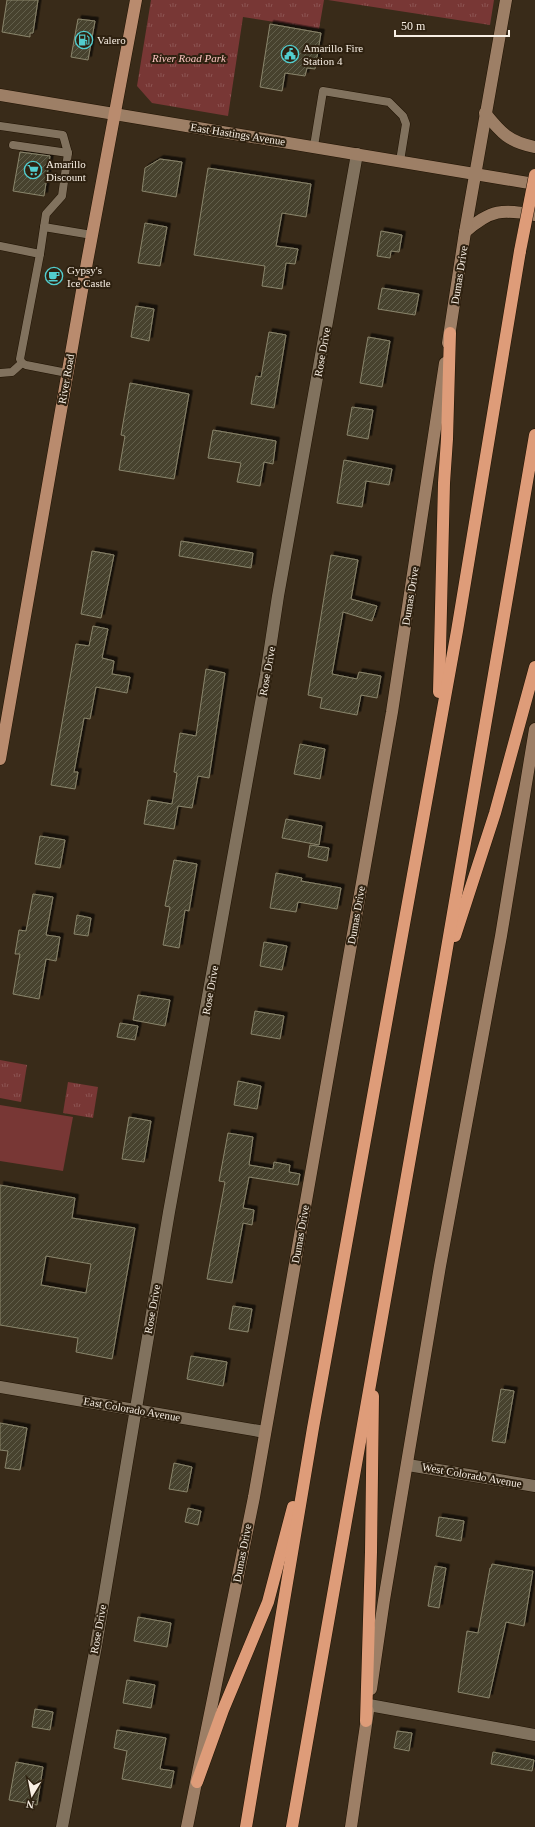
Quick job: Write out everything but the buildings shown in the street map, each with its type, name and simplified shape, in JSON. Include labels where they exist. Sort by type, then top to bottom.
[{"type":"highway","points":[[246,1827],[313,1428],[438,728],[457,631],[520,251],[535,175]]},
{"type":"highway","points":[[438,728],[444,483],[447,439],[450,333]]},
{"type":"highway","points":[[292,1827],[442,977],[535,435]]},
{"type":"highway","points":[[442,977],[495,813],[535,667]]},
{"type":"highway","points":[[366,1721],[371,1552],[374,1361]]},
{"type":"highway","points":[[196,1782],[223,1710],[268,1602],[313,1428]]},
{"type":"main road","name":"River Road","points":[[0,760],[92,235],[136,0]]},
{"type":"main road","name":"Dumas Drive","points":[[188,1827],[252,1505],[392,712],[465,232],[506,0]]},
{"type":"main road","name":"East Hastings Avenue","points":[[0,95],[115,115],[400,160],[535,184]]},
{"type":"main road","points":[[485,113],[501,133],[524,145],[535,147]]},
{"type":"main road","points":[[465,232],[481,219],[500,211],[511,210],[535,215]]},
{"type":"main road","points":[[351,1827],[384,1600],[408,1465],[440,1266],[501,936],[535,728]]},
{"type":"street","name":"Rose Drive","points":[[62,1827],[96,1646],[135,1410],[357,154]]},
{"type":"street","name":"East Colorado Avenue","points":[[0,1387],[265,1432]]},
{"type":"street","name":"West Colorado Avenue","points":[[408,1465],[535,1486]]},
{"type":"street","points":[[369,1705],[535,1735]]},
{"type":"lane","points":[[314,146],[323,91],[390,102],[403,116],[406,124],[400,160]]},
{"type":"lane","points":[[0,126],[63,135],[68,153],[62,196],[46,214],[20,359],[22,363]]},
{"type":"lane","points":[[13,145],[68,153]]},
{"type":"lane","points":[[44,227],[92,235]]},
{"type":"lane","points":[[0,246],[40,254]]},
{"type":"lane","points":[[22,363],[68,373]]},
{"type":"lane","points":[[0,373],[5,374],[12,372],[22,363]]},
{"type":"green space","name":"River Road Park","points":[[151,0],[324,0],[319,29],[243,17],[228,116],[152,103],[137,86]]},
{"type":"green space","points":[[328,0],[494,0],[490,25]]},
{"type":"green space","points":[[0,1060],[27,1065],[21,1102],[0,1098]]},
{"type":"green space","points":[[68,1082],[98,1087],[93,1118],[63,1113]]},
{"type":"green space","points":[[0,1105],[73,1117],[63,1171],[0,1161]]},
{"type":"place","name":"Valero","points":[[84,40]]},
{"type":"place","name":"Amarillo Fire Station 4","points":[[290,54]]},
{"type":"place","name":"Amarillo Discount","points":[[33,170]]},
{"type":"place","name":"Gypsy's Ice Castle","points":[[54,276]]}]
